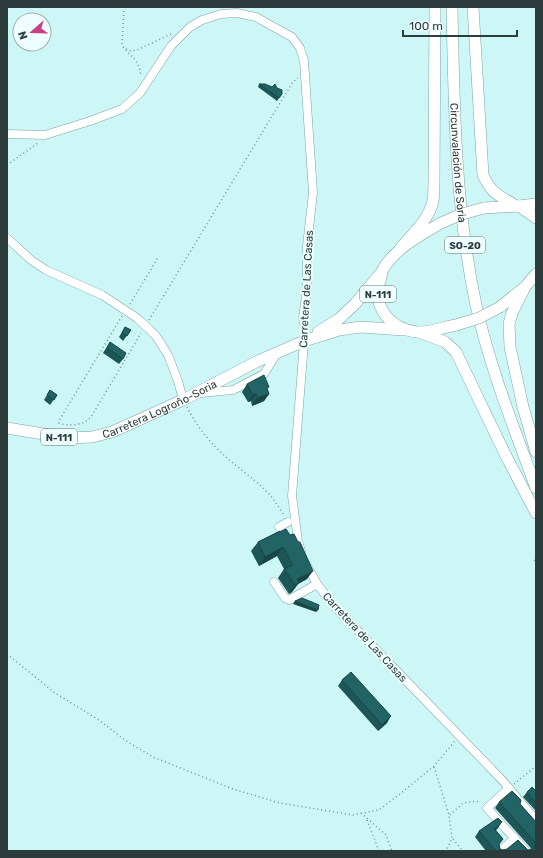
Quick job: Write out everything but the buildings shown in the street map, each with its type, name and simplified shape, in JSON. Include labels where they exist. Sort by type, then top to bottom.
[{"type":"highway","points":[[400,249],[423,221],[432,201],[434,182],[435,7]]},
{"type":"highway","name":"Circunvalación de Soria","points":[[452,7],[457,171],[464,242],[476,305],[492,366],[502,399],[536,488]]},
{"type":"highway","points":[[473,7],[483,175],[491,190],[498,196],[518,206],[536,218]]},
{"type":"highway","name":"N-111","points":[[536,204],[484,208],[462,214],[413,239],[400,249],[383,269],[378,288],[379,300],[382,312],[392,323],[403,330],[419,332],[456,325],[479,318],[500,307],[525,287],[536,274]]},
{"type":"highway","name":"Carretera Logroño-Soria","points":[[304,341],[339,319],[370,288],[383,269]]},
{"type":"highway","points":[[525,287],[512,313],[509,324],[510,347],[523,407],[536,452]]},
{"type":"highway","name":"Carretera Logroño-Soria","points":[[7,428],[68,438],[92,437],[112,432],[183,400],[276,353],[304,341],[339,330],[361,327],[403,330]]},
{"type":"highway","points":[[419,332],[445,342],[456,352],[506,456],[536,513]]},
{"type":"highway","name":"Circunvalación de Soria","points":[[524,454],[536,480]]},
{"type":"street","name":"Carretera de Las Casas","points":[[7,134],[45,134],[90,121],[122,108],[140,93],[171,46],[190,27],[202,20],[221,14],[237,13],[256,17],[292,37],[300,48],[304,61],[313,193],[307,246],[307,290],[303,317],[305,329],[292,496],[298,542],[305,561],[317,584],[334,606],[502,780],[536,820]]},
{"type":"street","points":[[7,238],[31,260],[46,270],[102,295],[125,312],[137,318],[156,336],[168,355],[178,381],[183,400]]},
{"type":"street","points":[[196,393],[233,390],[264,374],[276,353]]},
{"type":"street","points":[[262,360],[264,374]]},
{"type":"street","points":[[223,379],[233,390]]},
{"type":"street","points":[[279,527],[288,522]]},
{"type":"street","points":[[274,582],[289,600],[317,584]]},
{"type":"street","points":[[509,788],[487,808],[526,851]]},
{"type":"street","points":[[500,851],[515,838]]},
{"type":"path","points":[[124,7],[122,45],[135,58],[140,68],[141,78]]},
{"type":"path","points":[[125,49],[137,50],[171,34]]},
{"type":"path","points":[[159,256],[59,423],[82,424],[91,417],[293,82],[301,78],[305,80]]},
{"type":"path","points":[[7,165],[39,143]]},
{"type":"path","points":[[183,400],[190,414],[209,439],[224,456],[270,496],[288,522]]},
{"type":"path","points":[[7,654],[55,693],[99,720],[126,742],[153,757],[233,789],[280,803],[353,815],[379,810],[434,766],[459,737]]},
{"type":"path","points":[[434,766],[450,815],[452,838],[446,851]]},
{"type":"path","points":[[509,788],[536,766]]},
{"type":"path","points":[[450,815],[463,803],[477,802],[487,808]]},
{"type":"path","points":[[361,813],[386,834],[392,851]]},
{"type":"path","points":[[366,818],[379,851]]},
{"type":"path","points":[[452,838],[463,851]]}]
